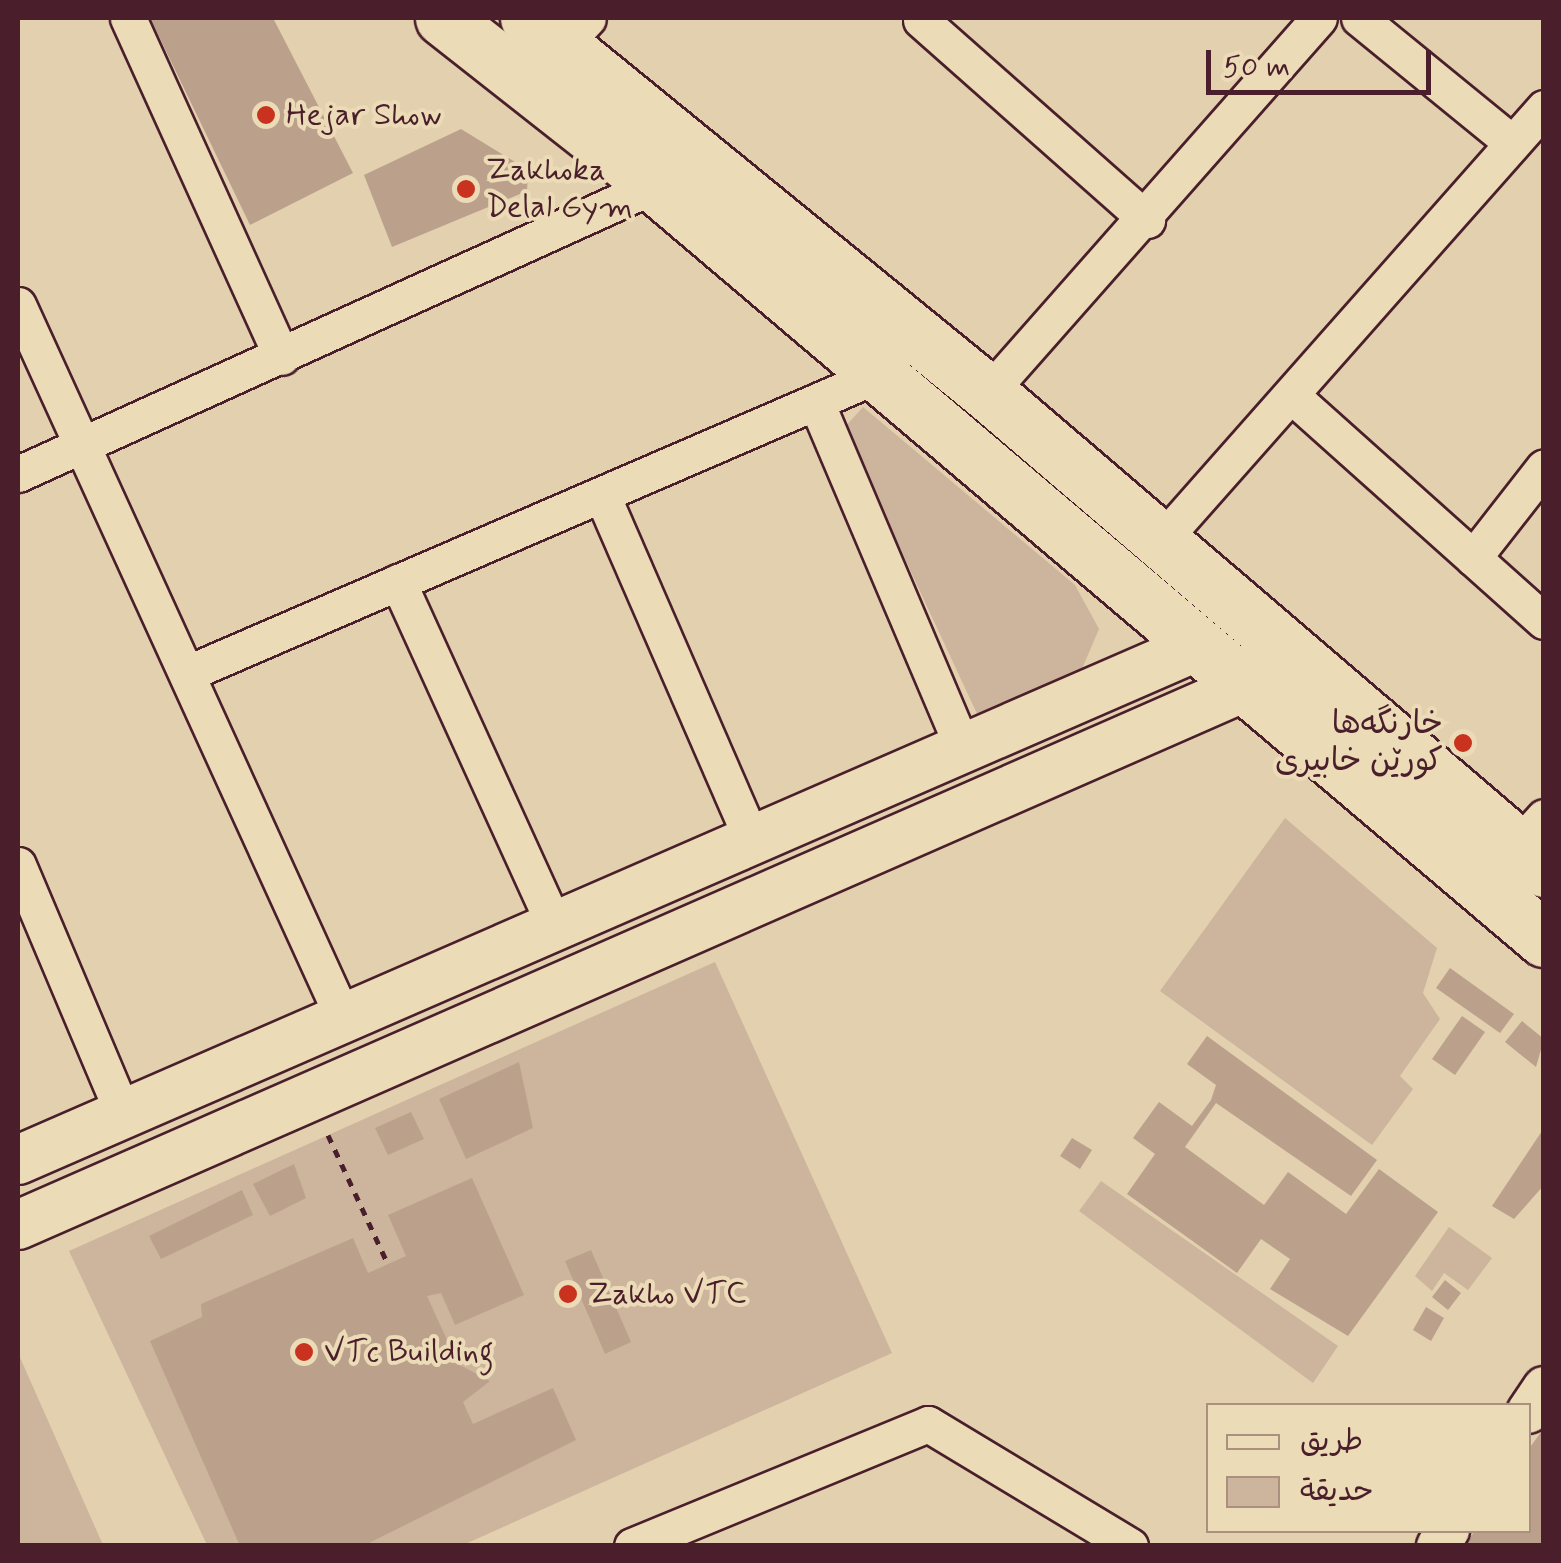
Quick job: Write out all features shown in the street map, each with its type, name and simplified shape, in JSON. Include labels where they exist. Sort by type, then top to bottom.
[{"type":"main road","points":[[443,18],[655,185],[1544,940]]},
{"type":"main road","points":[[560,26],[1161,541],[1535,844]]},
{"type":"main road","points":[[18,1160],[556,930],[1196,646]]},
{"type":"main road","points":[[18,1224],[1245,688]]},
{"type":"street","points":[[128,18],[282,356]]},
{"type":"street","points":[[920,18],[1147,220]]},
{"type":"street","points":[[988,393],[1147,220],[1319,18]]},
{"type":"street","points":[[1360,18],[1512,143]]},
{"type":"street","points":[[1161,541],[1544,108]]},
{"type":"street","points":[[18,474],[655,185]]},
{"type":"street","points":[[18,305],[345,1022]]},
{"type":"street","points":[[188,673],[880,374]]},
{"type":"street","points":[[1290,394],[1544,621]]},
{"type":"street","points":[[816,402],[964,751]]},
{"type":"street","points":[[1473,558],[1544,467]]},
{"type":"street","points":[[602,494],[753,843]]},
{"type":"street","points":[[398,582],[556,930]]},
{"type":"street","points":[[18,865],[124,1116]]},
{"type":"street","points":[[632,1546],[928,1424],[1130,1546]]},
{"type":"path","points":[[328,1135],[388,1264]]},
{"type":"green space","points":[[863,407],[1075,585],[1099,629],[1075,685],[979,718],[844,428]]},
{"type":"green space","points":[[1285,818],[1437,948],[1423,993],[1440,1019],[1400,1076],[1413,1089],[1372,1145],[1160,991]]},
{"type":"green space","points":[[715,962],[892,1353],[463,1545],[207,1545],[69,1251]]},
{"type":"green space","points":[[1101,1181],[1338,1346],[1313,1383],[1079,1211]]},
{"type":"green space","points":[[1449,1227],[1492,1258],[1468,1290],[1444,1273],[1432,1291],[1415,1276]]},
{"type":"green space","points":[[18,1353],[103,1545],[18,1545]]},
{"type":"building","points":[[150,18],[273,18],[353,173],[250,225]]},
{"type":"building","points":[[461,129],[528,170],[527,191],[392,247],[364,175]]},
{"type":"building","points":[[1450,968],[1514,1014],[1500,1033],[1436,988]]},
{"type":"building","points":[[1462,1016],[1485,1032],[1455,1075],[1432,1059]]},
{"type":"building","points":[[1522,1021],[1544,1039],[1536,1067],[1505,1042]]},
{"type":"building","points":[[1207,1036],[1377,1160],[1351,1196],[1216,1103],[1185,1147],[1264,1205],[1288,1172],[1346,1214],[1379,1169],[1438,1212],[1348,1336],[1270,1289],[1290,1259],[1261,1239],[1237,1273],[1127,1194],[1155,1154],[1133,1138],[1159,1102],[1192,1126],[1211,1100],[1216,1085],[1187,1064]]},
{"type":"building","points":[[519,1062],[533,1128],[466,1159],[439,1099]]},
{"type":"building","points":[[411,1112],[424,1139],[388,1155],[375,1128]]},
{"type":"building","points":[[1544,1128],[1544,1185],[1514,1219],[1492,1206]]},
{"type":"building","points":[[1072,1138],[1092,1150],[1080,1169],[1060,1156]]},
{"type":"building","points":[[294,1164],[306,1198],[270,1216],[253,1184]]},
{"type":"building","name":"VTc Building","points":[[472,1178],[524,1295],[455,1325],[441,1293],[427,1296],[458,1364],[490,1381],[463,1402],[473,1424],[553,1388],[576,1440],[363,1546],[240,1546],[150,1341],[202,1317],[201,1304],[353,1238],[368,1273],[406,1256],[388,1215]]},
{"type":"building","points":[[242,1190],[253,1215],[161,1259],[149,1236]]},
{"type":"building","points":[[591,1250],[631,1342],[605,1354],[565,1261]]},
{"type":"building","points":[[1445,1280],[1461,1293],[1448,1310],[1432,1297]]},
{"type":"building","points":[[1426,1307],[1444,1318],[1431,1341],[1413,1330]]},
{"type":"building","points":[[1544,1428],[1544,1546],[1465,1546],[1473,1533],[1531,1533],[1531,1446]]},
{"type":"place","name":"Hejar Show","points":[[266,115]]},
{"type":"place","name":"Zakhoka Delal Gym","points":[[466,189]]},
{"type":"place","name":"خارنگه‌ها كورێن خابيرى","points":[[1463,743]]},
{"type":"place","name":"Zakho VTC","points":[[568,1294]]},
{"type":"place","name":"VTc Building","points":[[304,1352]]}]
